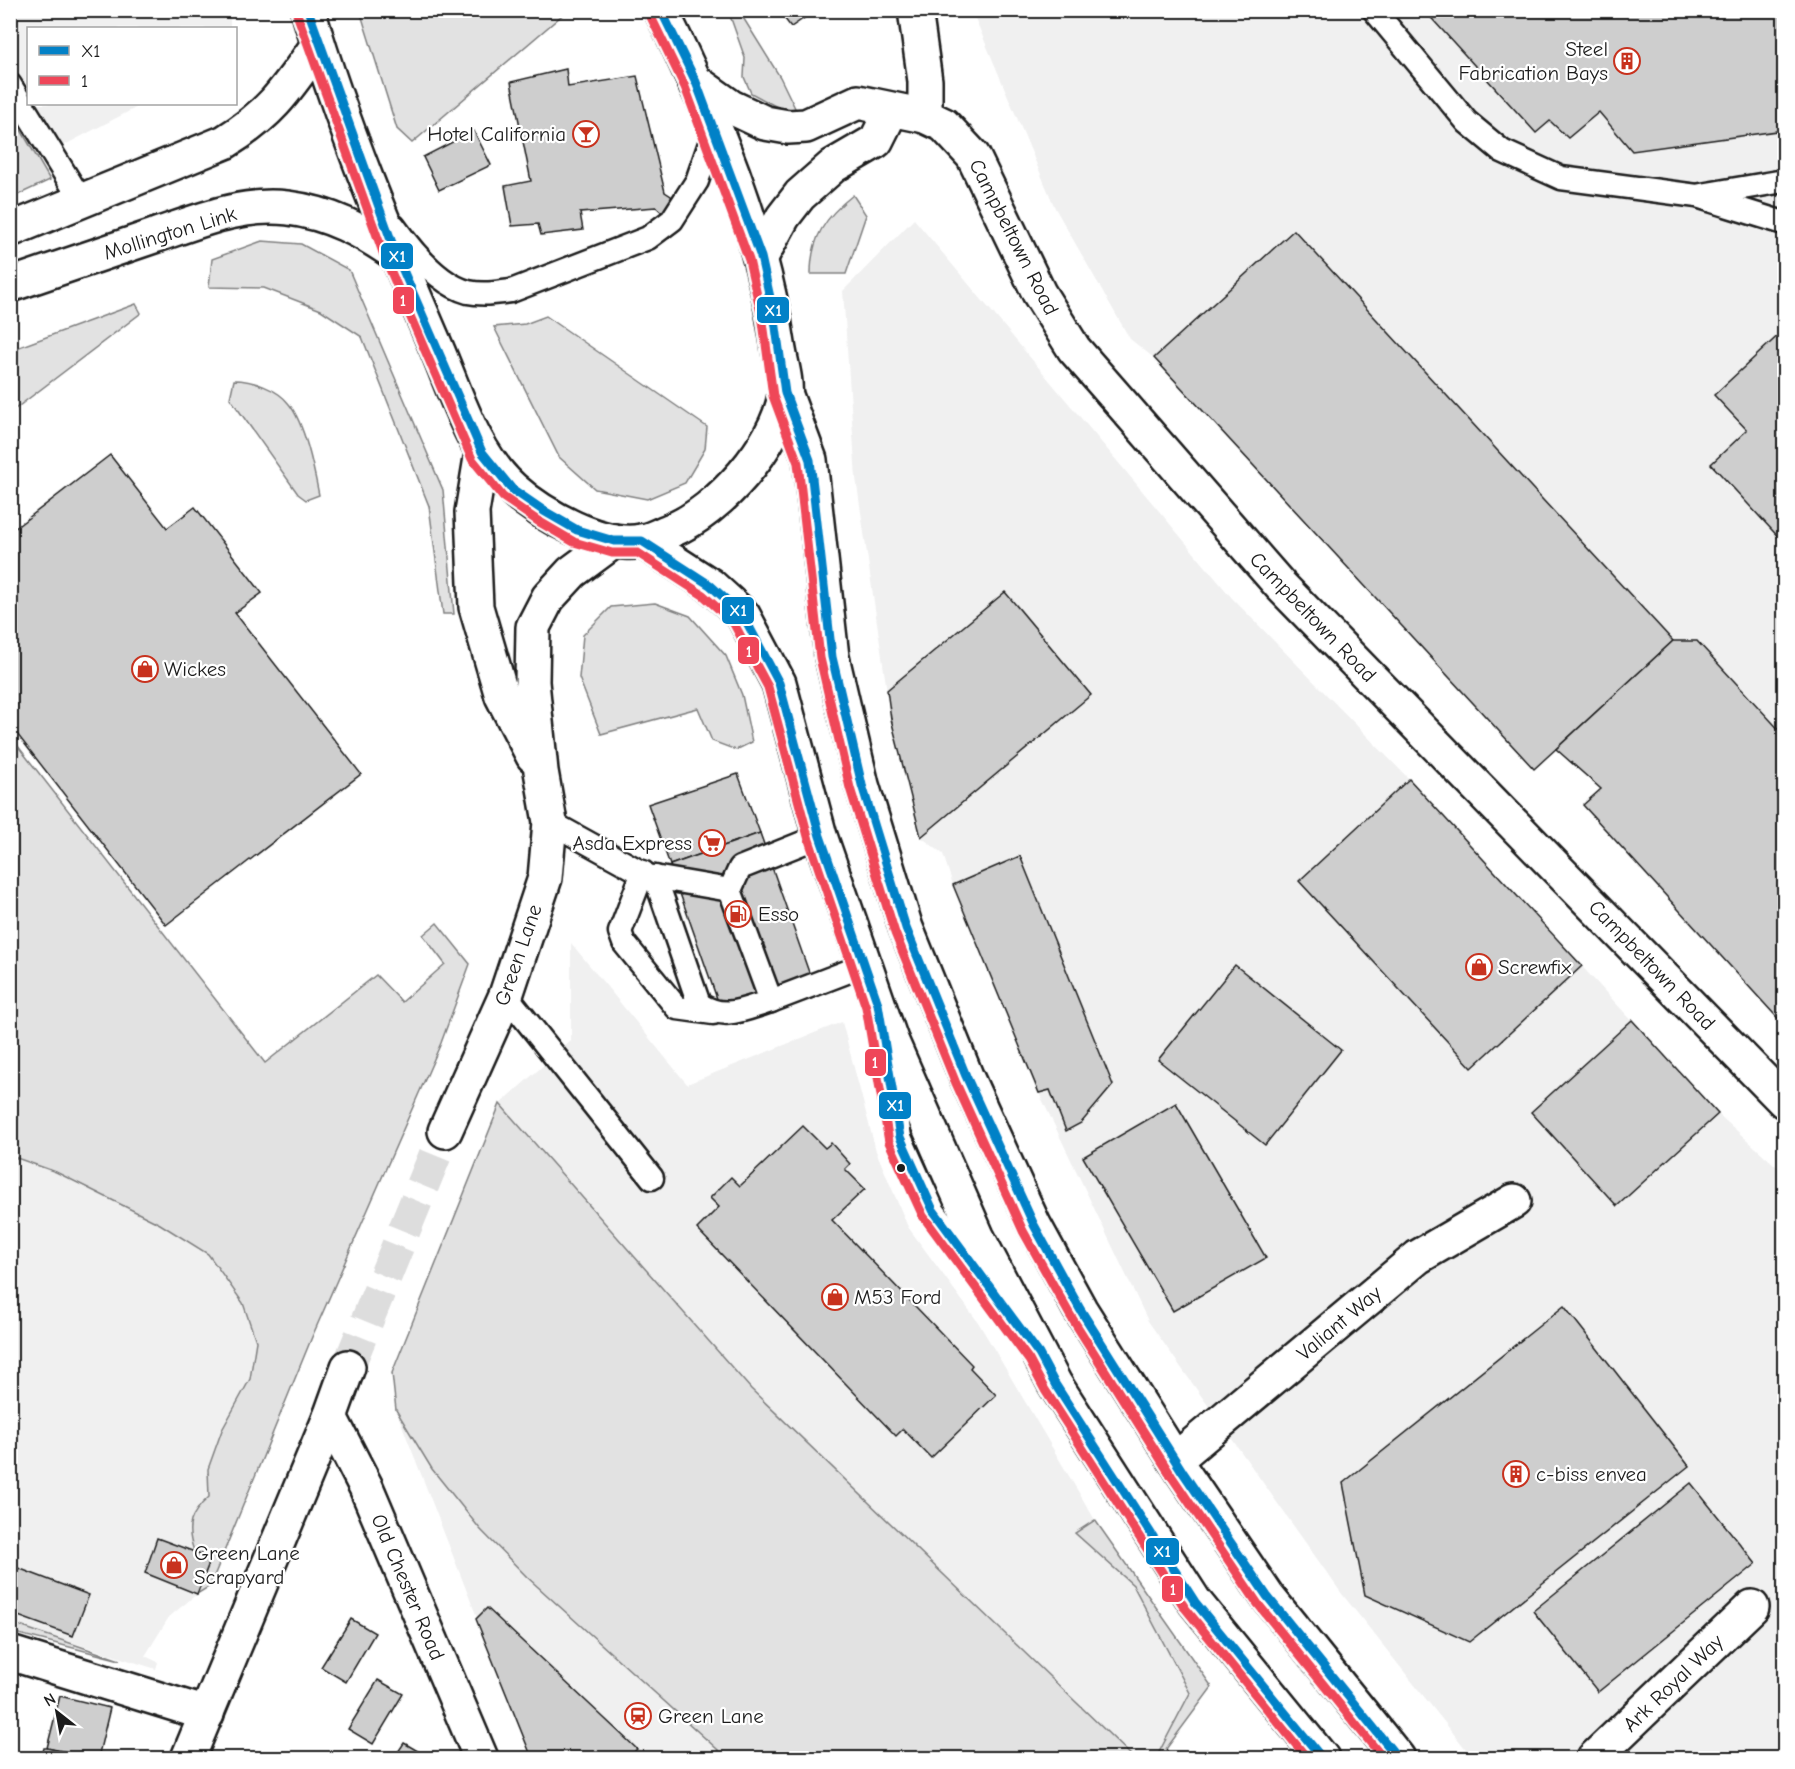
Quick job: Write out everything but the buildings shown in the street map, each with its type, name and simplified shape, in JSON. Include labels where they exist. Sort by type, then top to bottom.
[{"type":"main road","points":[[308,10],[318,45],[396,254],[482,452],[512,489],[544,512],[577,530],[628,541],[710,585],[743,615],[779,683],[820,836],[891,1040],[977,1236],[1055,1384],[1195,1602],[1322,1758]]},
{"type":"main road","points":[[661,10],[696,82],[761,257],[775,320],[785,393],[810,460],[832,657],[862,786],[906,928],[966,1076],[1034,1225],[1080,1309],[1175,1460],[1267,1596],[1398,1758]]},
{"type":"main road","points":[[915,10],[925,81],[925,116]]},
{"type":"main road","points":[[10,230],[225,142],[253,125],[272,108],[318,45]]},
{"type":"main road","name":"Campbeltown Road","points":[[696,82],[731,107],[756,119],[788,127],[806,126],[858,102],[891,111],[925,116],[944,125],[973,156],[1039,293],[1074,349],[1288,594],[1785,1101]]},
{"type":"main road","points":[[761,257],[783,217],[800,195],[833,166],[876,141],[891,111]]},
{"type":"main road","name":"Mollington Link","points":[[10,285],[216,215],[253,208],[286,207],[319,214],[361,230],[396,254]]},
{"type":"main road","name":"Green Lane","points":[[445,1131],[506,995],[545,878],[550,822],[541,771],[532,682],[533,627],[548,598],[572,572],[628,541],[684,525],[709,508],[730,488],[774,429],[785,393]]},
{"type":"main road","name":"Green Lane","points":[[482,452],[472,512],[476,607],[502,696],[541,771]]},
{"type":"main road","name":"Valiant Way","points":[[1175,1460],[1418,1257],[1514,1200]]},
{"type":"main road","points":[[188,1758],[330,1417],[348,1367]]},
{"type":"main road","name":"Old Chester Road","points":[[330,1417],[366,1487],[481,1758]]},
{"type":"main road","name":"Ark Royal Way","points":[[1594,1758],[1752,1607]]},
{"type":"main road","points":[[11,1654],[207,1714]]},
{"type":"lane","points":[[1374,10],[1467,122],[1502,151],[1561,178],[1696,196],[1785,223]]},
{"type":"lane","points":[[10,85],[81,200]]},
{"type":"lane","points":[[375,198],[421,260],[446,280],[466,291],[490,294],[511,291],[648,238],[672,220],[698,181],[715,129]]},
{"type":"lane","points":[[1696,196],[1785,181]]},
{"type":"lane","points":[[550,822],[649,874],[730,890]]},
{"type":"lane","points":[[771,1001],[730,890],[740,868],[820,836]]},
{"type":"lane","points":[[649,874],[699,1004],[712,1013]]},
{"type":"lane","points":[[649,874],[620,932],[624,944],[677,1008],[712,1013],[732,1013],[771,1001],[865,965]]},
{"type":"lane","points":[[506,995],[652,1178]]},
{"type":"shaded area","points":[[360,10],[567,11],[412,143],[397,129]]},
{"type":"shaded area","points":[[11,11],[230,11],[230,27],[27,27],[27,105],[141,105],[11,173]]},
{"type":"shaded area","points":[[739,11],[780,77],[796,110],[779,108],[751,93],[744,77],[745,58],[729,13]]},
{"type":"shaded area","points":[[972,11],[1784,11],[1784,1025],[1583,805],[1601,788],[1556,749],[1534,769],[1154,358],[1130,339],[1055,208]]},
{"type":"shaded area","points":[[10,111],[50,180],[11,198],[10,197]]},
{"type":"shaded area","points":[[853,195],[866,215],[846,274],[811,274],[814,250],[822,229],[827,220]]},
{"type":"shaded area","points":[[914,219],[1232,598],[1409,779],[1718,1114],[1784,1173],[1784,1758],[1473,1758],[1342,1594],[1148,1321],[1039,1093],[953,885],[943,854],[921,837],[891,719],[856,478],[843,291]]},
{"type":"shaded area","points":[[262,241],[301,244],[349,270],[443,490],[454,614],[443,614],[429,506],[362,337],[321,310],[264,288],[209,287],[212,259]]},
{"type":"shaded area","points":[[136,304],[141,313],[11,412],[11,350]]},
{"type":"shaded area","points":[[546,316],[707,427],[705,449],[685,483],[647,499],[595,489],[559,457],[494,327],[525,324]]},
{"type":"shaded area","points":[[234,380],[264,386],[289,404],[304,435],[319,495],[306,500],[298,494],[230,398]]},
{"type":"shaded area","points":[[655,603],[690,616],[726,656],[742,695],[752,742],[736,750],[712,741],[698,708],[601,734],[579,678],[583,635],[611,607]]},
{"type":"shaded area","points":[[10,736],[265,1063],[376,975],[402,1002],[445,964],[423,935],[437,923],[470,964],[441,1043],[312,1337],[210,1586],[197,1594],[211,1558],[194,1551],[190,1534],[191,1521],[197,1509],[209,1497],[208,1469],[222,1430],[250,1379],[256,1341],[243,1303],[208,1254],[160,1224],[56,1172],[11,1156]]},
{"type":"shaded area","points":[[10,834],[273,1139],[441,1043],[197,1594],[169,1617],[145,1656],[158,1662],[156,1669],[11,1623],[11,1156],[56,1172],[87,1189]]},
{"type":"shaded area","points":[[571,943],[687,1084],[842,1022],[876,1151],[908,1227],[978,1322],[1095,1520],[1212,1687],[1159,1758],[532,1758],[396,1410],[392,1373],[500,1104],[571,1041]]},
{"type":"shaded area","points":[[500,1104],[751,1389],[1134,1758],[727,1758],[527,1577],[480,1529],[432,1469],[396,1410],[392,1373]]},
{"type":"shaded area","points":[[1095,1520],[1212,1687],[1166,1749],[1172,1758],[1156,1758],[1190,1693],[1133,1585],[1075,1533]]},
{"type":"shaded area","points":[[11,1623],[120,1660],[11,1632]]},
{"type":"tunnel","points":[[348,1367],[445,1131]]},
{"type":"transit line","name":"X1","points":[[308,10],[396,254],[482,452],[512,489],[544,511],[577,530],[614,541],[642,541],[710,585],[743,615],[779,683],[820,836],[878,1004],[900,1137],[933,1210],[1039,1354],[1055,1384],[1195,1602],[1322,1758]]},
{"type":"transit line","name":"X1","points":[[661,10],[696,82],[761,257],[775,320],[785,393],[810,460],[832,657],[862,785],[906,928],[966,1076],[1034,1225],[1080,1309],[1182,1471],[1267,1596],[1398,1758]]},
{"type":"transit line","name":"1","points":[[297,14],[385,258],[472,459],[503,497],[538,521],[574,542],[612,553],[638,553],[703,595],[733,622],[768,687],[809,840],[866,1007],[889,1142],[923,1216],[1029,1360],[1045,1390],[1185,1608],[1307,1758]]},
{"type":"transit line","name":"1","points":[[650,15],[685,87],[749,260],[763,322],[773,396],[798,463],[820,658],[850,788],[895,933],[955,1081],[1023,1231],[1070,1315],[1172,1477],[1258,1604],[1383,1758]]},
{"type":"place","name":"Steel Fabrication Bays","points":[[1627,61]]},
{"type":"place","name":"Hotel California","points":[[586,134]]},
{"type":"place","name":"Wickes","points":[[145,669]]},
{"type":"place","name":"Asda Express","points":[[712,843]]},
{"type":"place","name":"Esso","points":[[738,914]]},
{"type":"place","name":"Screwfix","points":[[1479,967]]},
{"type":"place","name":"M53 Ford","points":[[835,1297]]},
{"type":"place","name":"c-biss envea","points":[[1516,1474]]},
{"type":"place","name":"Green Lane Scrapyard","points":[[174,1565]]},
{"type":"place","name":"Green Lane","points":[[638,1716]]}]
